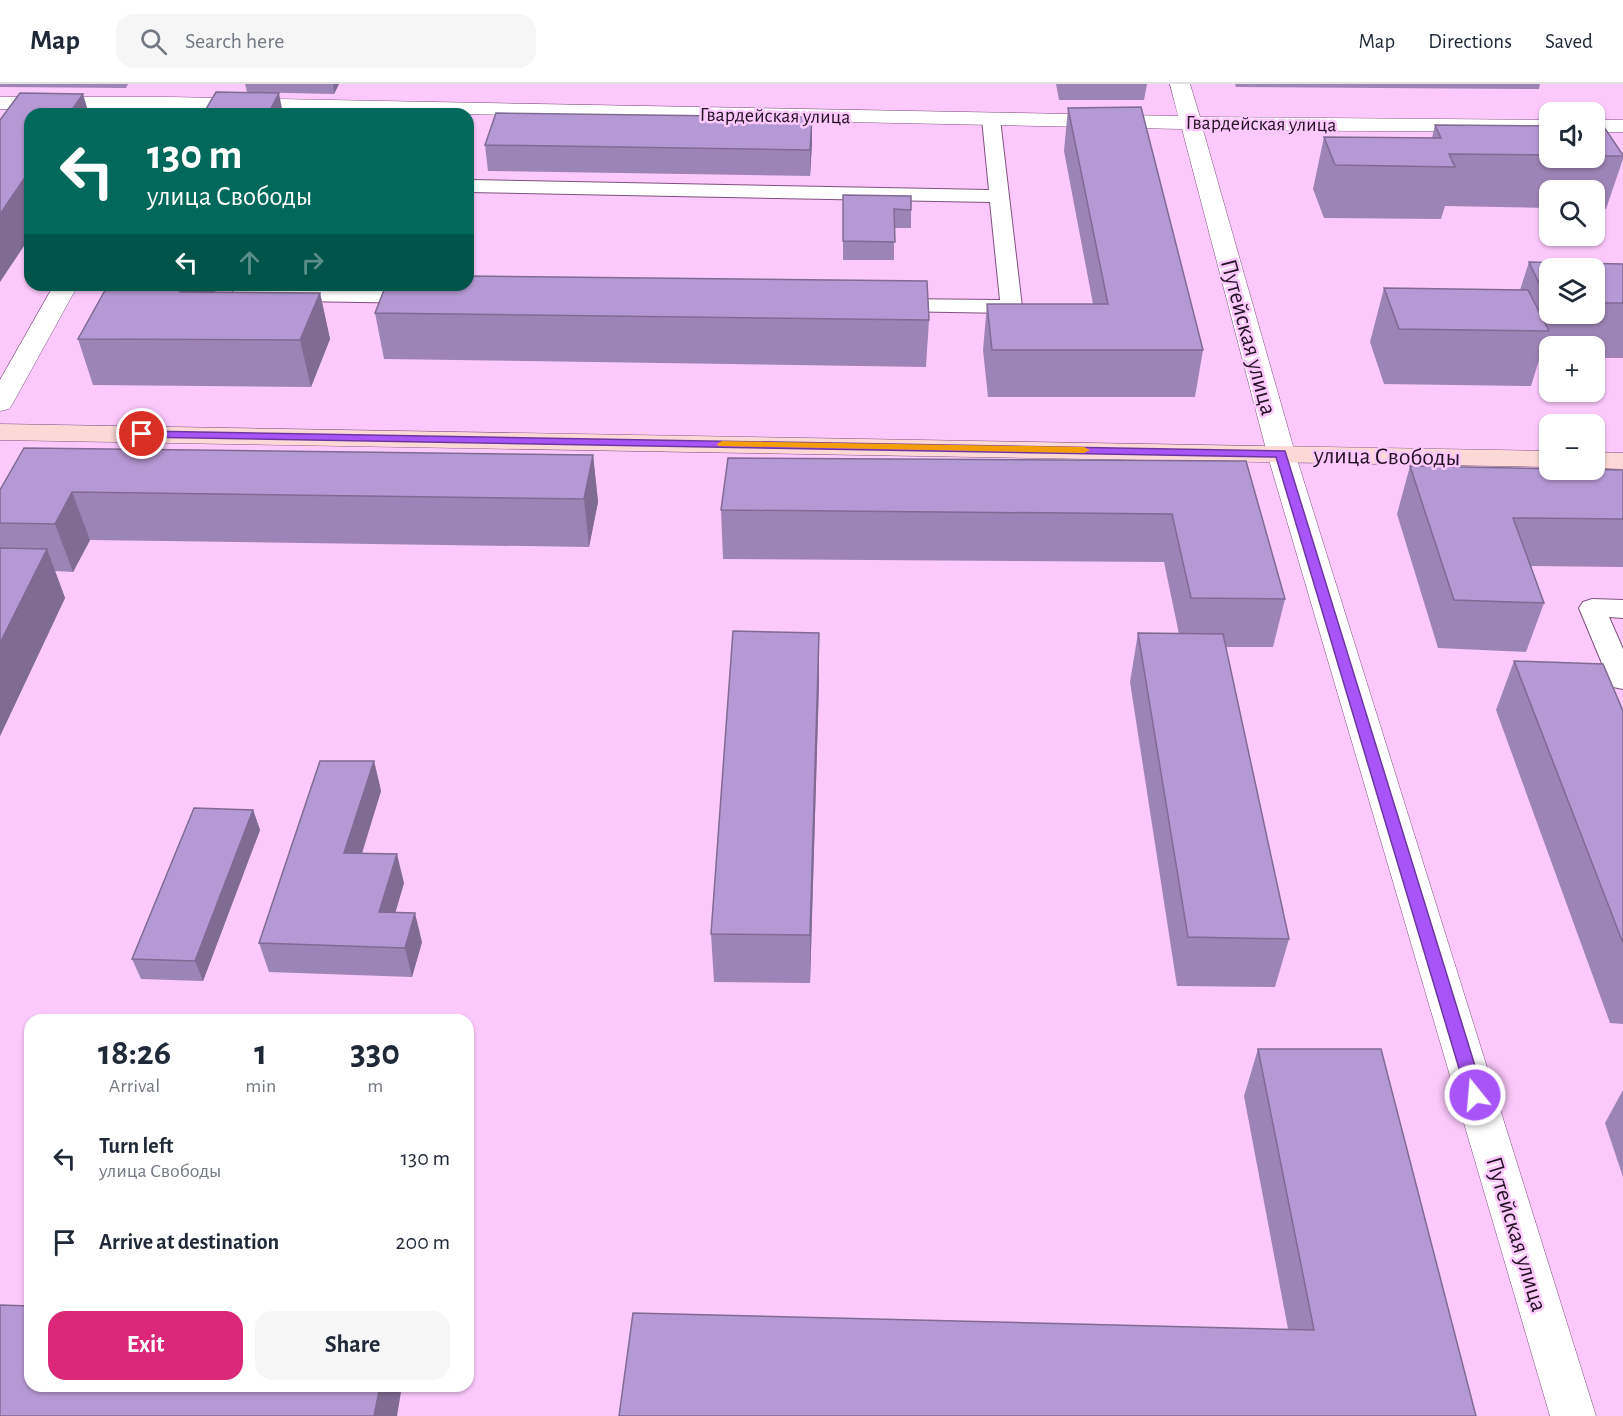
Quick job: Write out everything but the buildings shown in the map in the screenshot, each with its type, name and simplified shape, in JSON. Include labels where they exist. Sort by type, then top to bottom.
[{"type":"street","points":[[165,108],[180,84]]},
{"type":"street","name":"Путейская улица","points":[[1180,84],[1281,453],[1573,1416]]},
{"type":"street","name":"Гвардейская улица","points":[[0,103],[165,108]]},
{"type":"street","name":"Гвардейская улица","points":[[474,112],[1539,126]]},
{"type":"street","points":[[1605,126],[1623,126]]},
{"type":"street","points":[[0,403],[63,291]]},
{"type":"street","name":"улица Свободы","points":[[0,432],[1539,459]]},
{"type":"street","points":[[1605,460],[1623,461]]},
{"type":"lane","points":[[867,304],[1011,307],[991,119]]},
{"type":"lane","points":[[474,186],[1000,196]]},
{"type":"lane","points":[[245,291],[243,294],[435,297]]},
{"type":"lane","points":[[1623,609],[1592,608],[1623,680]]},
{"type":"slow traffic","points":[[722,444],[1084,450]]},
{"type":"route","points":[[142,434],[1281,453],[1475,1095]]}]
